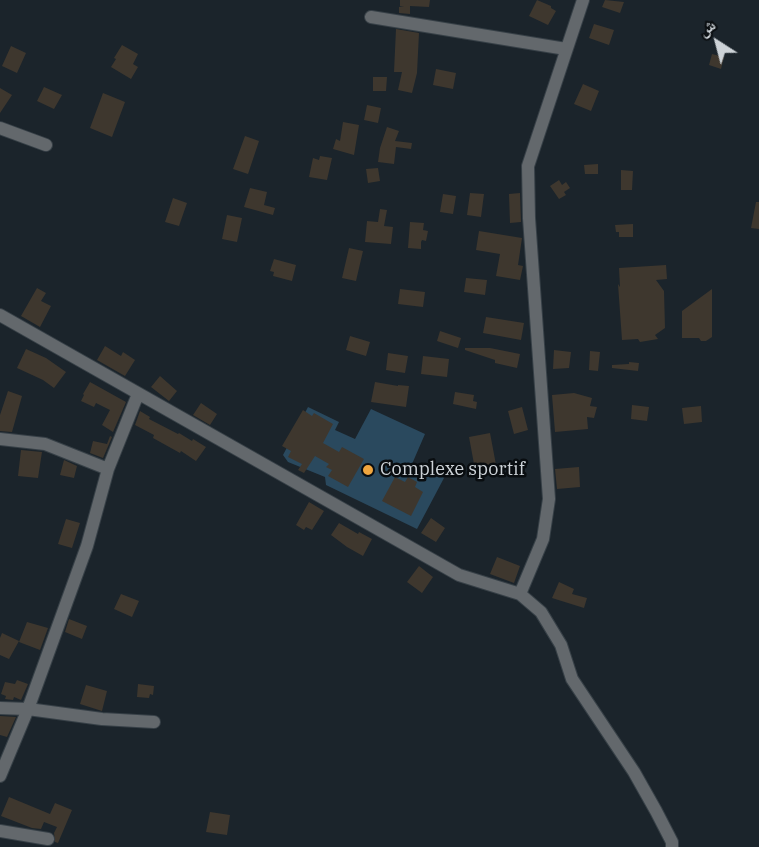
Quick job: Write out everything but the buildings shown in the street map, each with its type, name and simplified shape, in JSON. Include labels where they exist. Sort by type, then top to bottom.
[{"type":"street","points":[[520,594],[543,539],[549,500],[529,218],[528,166],[583,0]]},
{"type":"street","points":[[371,17],[566,49]]},
{"type":"street","points":[[0,128],[46,145]]},
{"type":"street","points":[[0,315],[459,575],[520,594],[541,612],[561,645],[572,679],[634,772],[672,842],[672,847]]},
{"type":"street","points":[[0,776],[28,709],[87,546],[108,469],[138,394]]},
{"type":"street","points":[[0,439],[45,444],[108,469]]},
{"type":"street","points":[[0,708],[154,722]]},
{"type":"street","points":[[0,831],[48,839]]},
{"type":"shaded area","name":"Complexe sportif","points":[[308,407],[339,422],[335,430],[355,439],[371,409],[425,434],[412,464],[444,478],[417,529],[326,485],[325,477],[288,462],[283,455]]},
{"type":"place","name":"Complexe sportif","points":[[368,470]]}]
